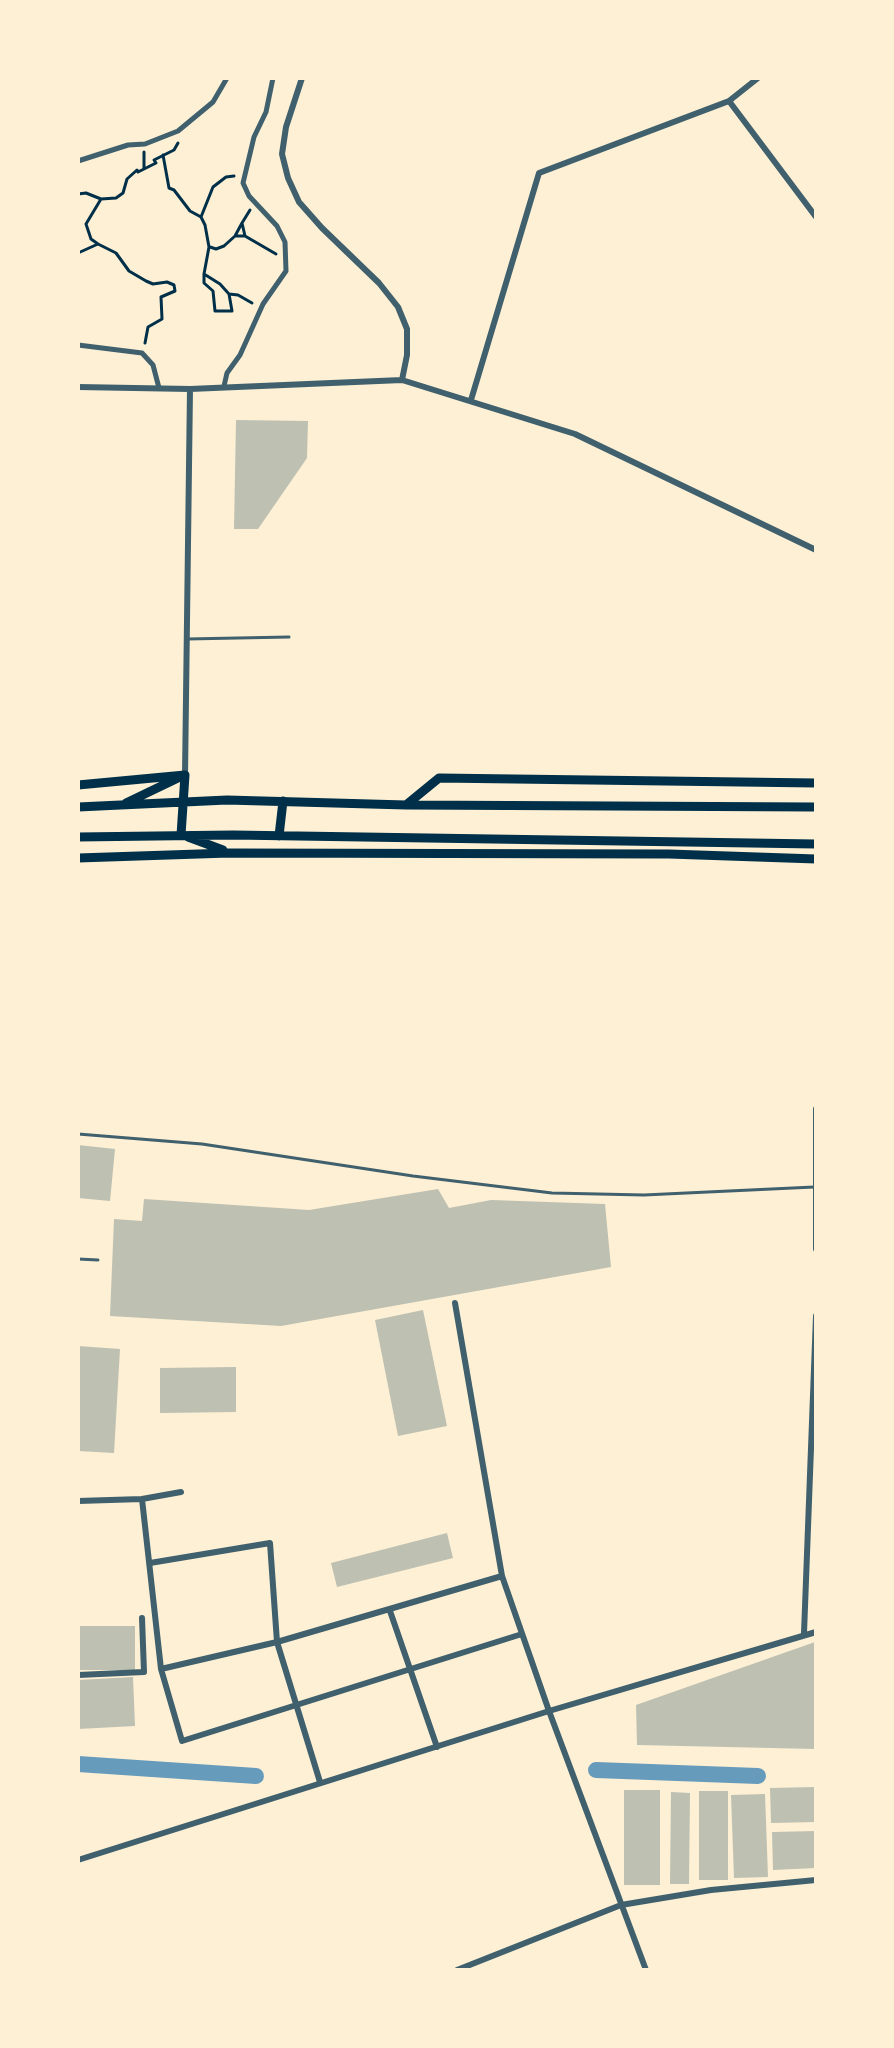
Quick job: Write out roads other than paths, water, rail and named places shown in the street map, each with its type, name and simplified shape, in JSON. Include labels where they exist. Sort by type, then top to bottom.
[{"type":"main road","points":[[78,785],[185,775]]},
{"type":"main road","points":[[181,835],[185,775]]},
{"type":"main road","points":[[122,805],[185,775]]},
{"type":"main road","points":[[406,805],[439,778],[816,783]]},
{"type":"main road","points":[[279,836],[283,801]]},
{"type":"main road","points":[[78,807],[283,801],[406,805],[816,807]]},
{"type":"main road","points":[[181,835],[229,853]]},
{"type":"main road","points":[[78,837],[181,835],[816,844]]},
{"type":"main road","points":[[78,858],[229,853],[669,854],[816,859]]},
{"type":"street","points":[[78,161],[128,145],[145,144],[178,131],[213,102],[227,78]]},
{"type":"street","points":[[224,386],[227,373],[240,355],[260,311],[286,271],[285,242],[277,226],[255,205],[243,183],[254,137],[266,112],[273,78]]},
{"type":"street","points":[[302,78],[286,127],[282,154],[288,178],[299,202],[379,283],[398,307],[407,329],[407,355],[402,380]]},
{"type":"street","points":[[471,400],[539,173],[729,101],[758,78]]},
{"type":"street","points":[[729,101],[816,217]]},
{"type":"street","points":[[78,345],[142,353],[153,365],[159,388]]},
{"type":"street","points":[[78,387],[190,389],[402,380],[575,434],[816,550]]},
{"type":"street","points":[[185,775],[190,389]]},
{"type":"street","points":[[816,1109],[816,1249]]},
{"type":"street","points":[[455,1303],[502,1576],[646,1970]]},
{"type":"street","points":[[804,1633],[816,1316]]},
{"type":"street","points":[[78,1501],[142,1499],[181,1492]]},
{"type":"street","points":[[142,1499],[161,1669],[182,1741],[522,1634]]},
{"type":"street","points":[[150,1563],[270,1543],[277,1642],[320,1782]]},
{"type":"street","points":[[161,1669],[277,1642],[502,1576]]},
{"type":"street","points":[[390,1611],[437,1747]]},
{"type":"street","points":[[78,1675],[144,1672],[142,1618]]},
{"type":"street","points":[[78,1860],[549,1711],[804,1633],[816,1632]]},
{"type":"street","points":[[457,1970],[621,1905],[711,1890],[816,1880]]},
{"type":"lane","points":[[187,639],[289,637]]},
{"type":"lane","points":[[78,1134],[202,1144],[413,1176],[552,1193],[644,1195],[814,1187]]},
{"type":"lane","points":[[78,1259],[98,1260]]},
{"type":"waterway","points":[[78,1764],[256,1776]]},
{"type":"waterway","points":[[596,1770],[758,1776]]}]
